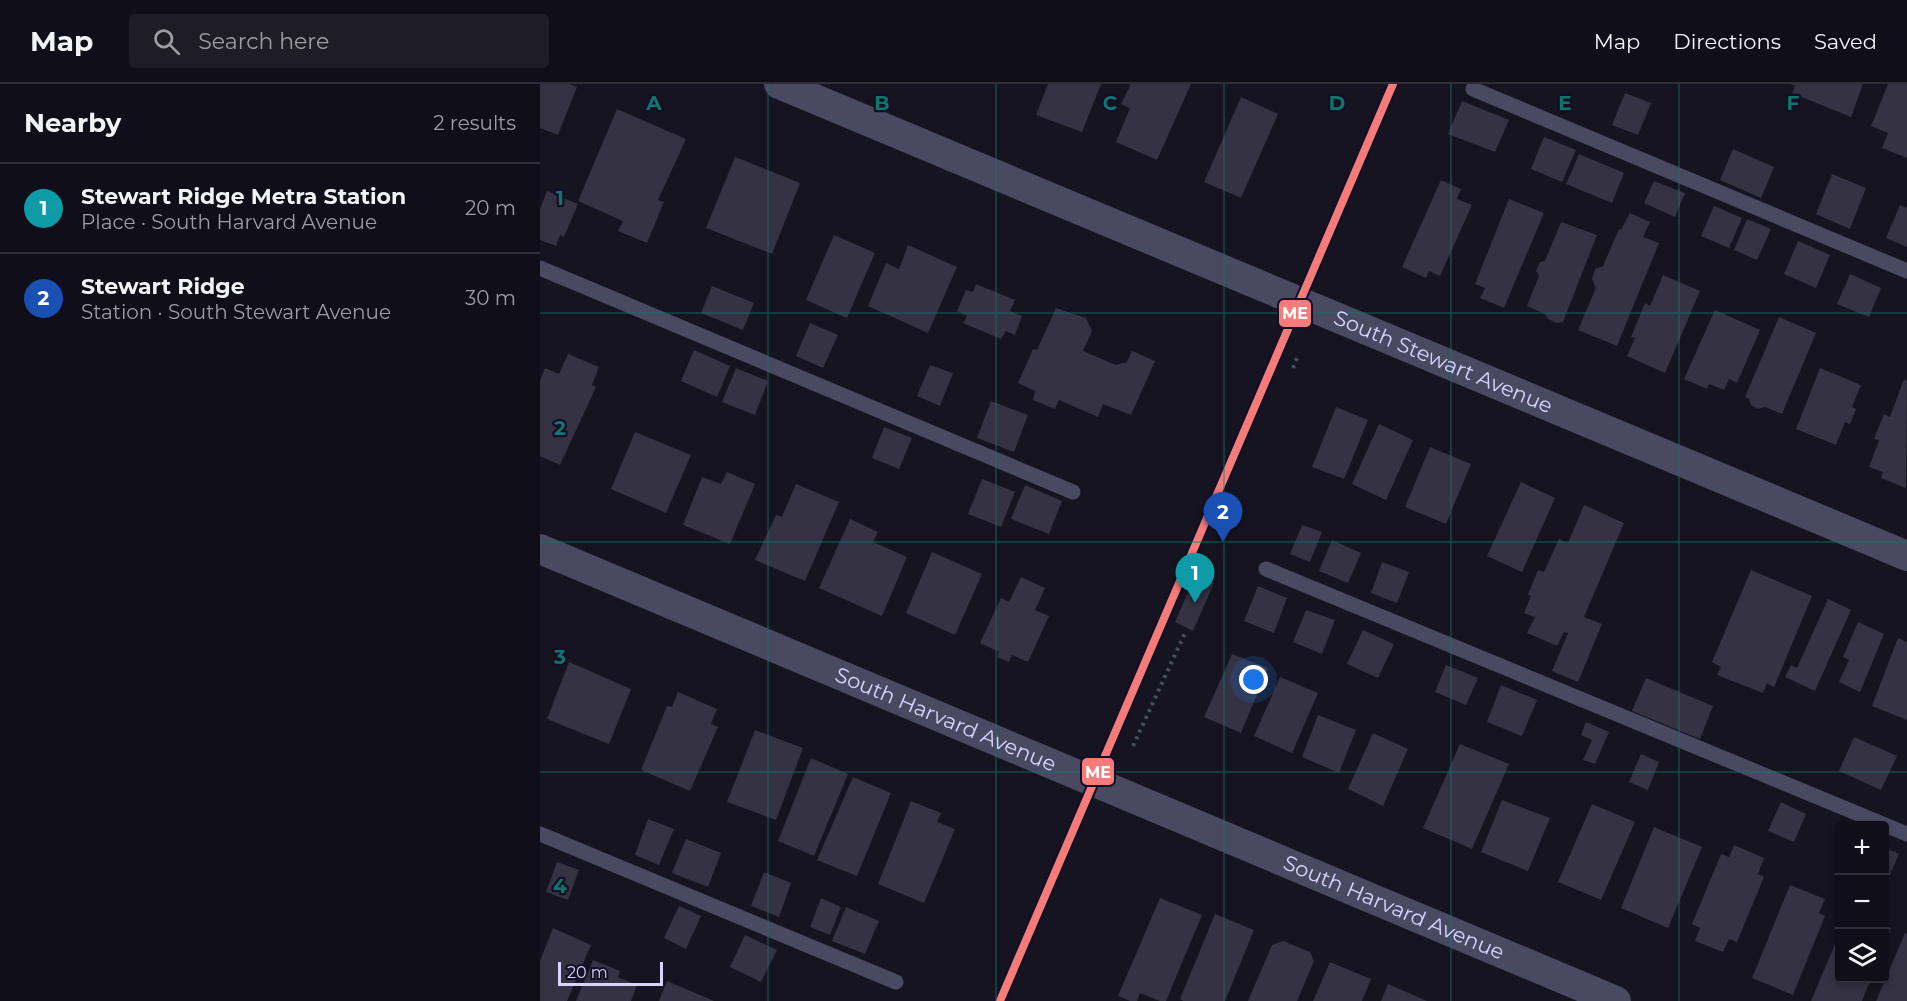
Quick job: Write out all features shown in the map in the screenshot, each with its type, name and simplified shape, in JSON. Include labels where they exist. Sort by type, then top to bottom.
[{"type":"street","name":"South Stewart Avenue","points":[[779,84],[1907,556]]},
{"type":"street","name":"South Harvard Avenue","points":[[540,549],[1616,1001]]},
{"type":"lane","points":[[1473,89],[1907,271]]},
{"type":"lane","points":[[540,268],[1073,492]]},
{"type":"lane","points":[[1266,569],[1907,834]]},
{"type":"lane","points":[[540,834],[896,982]]},
{"type":"path","points":[[1293,368],[1297,358]]},
{"type":"path","points":[[1133,746],[1186,631]]},
{"type":"building","points":[[540,84],[569,84],[577,87],[558,135],[540,128]]},
{"type":"building","points":[[1048,84],[1101,84],[1082,132],[1036,115]]},
{"type":"building","points":[[1131,84],[1191,84],[1157,160],[1116,142],[1130,108],[1121,104]]},
{"type":"building","points":[[1790,84],[1863,84],[1851,117],[1792,93],[1795,86]]},
{"type":"building","points":[[1888,84],[1907,84],[1907,158],[1882,148],[1888,133],[1871,126]]},
{"type":"building","points":[[1625,93],[1651,103],[1638,135],[1612,125]]},
{"type":"building","points":[[1241,97],[1278,114],[1241,198],[1204,182]]},
{"type":"building","points":[[1462,101],[1509,120],[1495,152],[1448,134]]},
{"type":"building","points":[[617,109],[686,139],[658,200],[664,202],[647,243],[618,231],[623,221],[578,201]]},
{"type":"building","points":[[1544,137],[1576,150],[1562,182],[1531,169]]},
{"type":"building","points":[[1733,149],[1774,167],[1761,198],[1720,180]]},
{"type":"building","points":[[1579,154],[1624,173],[1612,203],[1566,184]]},
{"type":"building","points":[[735,157],[800,183],[772,254],[706,228]]},
{"type":"building","points":[[1832,174],[1866,188],[1850,229],[1816,214]]},
{"type":"building","points":[[1441,180],[1461,189],[1457,199],[1472,205],[1440,276],[1429,271],[1426,278],[1402,267]]},
{"type":"building","points":[[1654,181],[1685,193],[1675,217],[1644,203]]},
{"type":"building","points":[[547,191],[578,204],[564,237],[560,235],[556,246],[540,240],[540,209]]},
{"type":"building","points":[[1509,199],[1544,213],[1504,308],[1480,298],[1485,288],[1475,284]]},
{"type":"building","points":[[1900,205],[1907,208],[1907,247],[1886,238]]},
{"type":"building","points":[[1714,206],[1742,218],[1729,248],[1701,236]]},
{"type":"building","points":[[1630,213],[1650,222],[1643,237],[1659,243],[1617,346],[1578,330],[1596,288],[1592,279],[1595,269],[1603,266],[1619,229],[1621,230]]},
{"type":"building","points":[[1747,219],[1771,229],[1757,260],[1734,250]]},
{"type":"building","points":[[1561,222],[1597,235],[1563,322],[1557,323],[1548,319],[1545,314],[1527,306],[1539,276],[1536,271],[1540,262],[1545,261]]},
{"type":"building","points":[[834,235],[875,253],[847,318],[806,300]]},
{"type":"building","points":[[1798,241],[1830,255],[1816,288],[1784,274]]},
{"type":"building","points":[[908,245],[957,267],[928,333],[868,306],[886,263],[899,269]]},
{"type":"building","points":[[1850,274],[1881,288],[1869,317],[1837,304]]},
{"type":"building","points":[[1663,275],[1700,291],[1665,373],[1627,356],[1635,338],[1631,337],[1645,303],[1650,306]]},
{"type":"building","points":[[976,284],[1015,300],[1010,311],[1022,316],[1015,335],[1006,331],[1001,339],[963,323],[967,316],[957,311],[966,290],[973,292]]},
{"type":"building","points":[[712,286],[754,303],[743,330],[701,313]]},
{"type":"building","points":[[1056,308],[1086,318],[1092,331],[1083,351],[1116,365],[1127,362],[1132,351],[1155,361],[1131,415],[1103,404],[1098,417],[1059,400],[1055,409],[1033,400],[1035,391],[1018,383],[1033,349],[1037,350]]},
{"type":"building","points":[[1715,310],[1760,330],[1737,383],[1729,379],[1724,390],[1709,384],[1707,389],[1684,379]]},
{"type":"building","points":[[1779,317],[1816,333],[1782,414],[1765,407],[1758,409],[1751,405],[1749,399],[1745,397]]},
{"type":"building","points":[[810,323],[838,335],[823,368],[796,356]]},
{"type":"building","points":[[694,350],[730,366],[717,397],[681,381]]},
{"type":"building","points":[[568,354],[599,367],[592,385],[596,387],[560,465],[540,456],[540,381],[545,368],[559,374]]},
{"type":"building","points":[[930,365],[953,373],[940,406],[917,396]]},
{"type":"building","points":[[736,368],[768,381],[755,415],[722,402]]},
{"type":"building","points":[[1820,368],[1861,385],[1852,407],[1856,409],[1850,424],[1845,422],[1836,445],[1796,429]]},
{"type":"building","points":[[1904,379],[1907,381],[1906,488],[1881,478],[1883,472],[1869,467],[1879,440],[1874,439],[1884,414],[1890,417]]},
{"type":"building","points":[[991,401],[1028,415],[1014,452],[977,438]]},
{"type":"building","points":[[1336,407],[1368,420],[1344,479],[1312,467]]},
{"type":"building","points":[[1379,424],[1413,440],[1386,500],[1352,484]]},
{"type":"building","points":[[884,427],[912,438],[899,469],[872,458]]},
{"type":"building","points":[[635,432],[691,455],[666,513],[611,489]]},
{"type":"building","points":[[1430,447],[1471,464],[1446,524],[1405,507]]},
{"type":"building","points":[[727,472],[755,484],[730,544],[683,525],[702,477],[721,484]]},
{"type":"building","points":[[982,479],[1015,492],[1001,527],[968,514]]},
{"type":"building","points":[[1521,482],[1555,498],[1522,572],[1487,556]]},
{"type":"building","points":[[796,484],[839,502],[805,581],[755,560],[776,515],[782,517]]},
{"type":"building","points":[[1025,485],[1062,501],[1049,534],[1011,519]]},
{"type":"building","points":[[1584,505],[1624,523],[1584,617],[1602,624],[1578,682],[1552,671],[1568,633],[1564,632],[1557,646],[1527,633],[1535,617],[1524,613],[1531,596],[1528,594],[1538,570],[1544,572],[1559,539],[1568,543]]},
{"type":"building","points":[[850,519],[878,532],[873,542],[907,557],[882,616],[819,588]]},
{"type":"building","points":[[1302,525],[1322,532],[1310,562],[1290,554]]},
{"type":"building","points":[[1332,540],[1361,553],[1348,583],[1319,571]]},
{"type":"building","points":[[932,552],[982,574],[955,635],[906,613]]},
{"type":"building","points":[[1382,562],[1409,572],[1397,603],[1371,593]]},
{"type":"building","points":[[1751,570],[1812,596],[1774,687],[1767,683],[1763,693],[1717,675],[1721,667],[1712,662]]},
{"type":"building","points":[[1196,574],[1214,583],[1193,631],[1175,622]]},
{"type":"building","points":[[1021,577],[1045,588],[1035,610],[1049,616],[1028,662],[1012,655],[1009,662],[997,657],[999,652],[980,643],[1001,598],[1009,602]]},
{"type":"building","points":[[1258,586],[1287,598],[1274,633],[1244,621]]},
{"type":"building","points":[[1828,599],[1851,610],[1815,691],[1785,677],[1791,665],[1797,668]]},
{"type":"building","points":[[1306,610],[1335,620],[1322,654],[1293,642]]},
{"type":"building","points":[[1858,622],[1884,634],[1860,692],[1839,682],[1849,660],[1843,657]]},
{"type":"building","points":[[1363,630],[1394,644],[1378,678],[1347,664]]},
{"type":"building","points":[[1898,638],[1907,642],[1907,720],[1872,706]]},
{"type":"building","points":[[1232,654],[1268,668],[1241,733],[1204,717]]},
{"type":"building","points":[[569,662],[631,689],[609,744],[547,719]]},
{"type":"building","points":[[1446,665],[1478,678],[1466,705],[1435,692]]},
{"type":"building","points":[[1280,677],[1318,693],[1292,753],[1254,736]]},
{"type":"building","points":[[1646,678],[1713,706],[1700,739],[1632,711]]},
{"type":"building","points":[[1501,685],[1537,700],[1522,736],[1487,722]]},
{"type":"building","points":[[678,692],[717,709],[711,724],[718,727],[690,791],[641,770],[667,706],[672,707]]},
{"type":"building","points":[[1318,715],[1356,730],[1339,773],[1302,757]]},
{"type":"building","points":[[1586,722],[1609,732],[1595,764],[1583,760],[1592,740],[1581,735]]},
{"type":"building","points":[[755,730],[803,748],[776,820],[727,802]]},
{"type":"building","points":[[1373,733],[1408,749],[1383,806],[1348,789]]},
{"type":"building","points":[[1854,737],[1897,756],[1881,790],[1839,771]]},
{"type":"building","points":[[1460,744],[1509,764],[1472,849],[1423,828]]},
{"type":"building","points":[[1641,754],[1659,762],[1648,790],[1629,782]]},
{"type":"building","points":[[811,758],[848,774],[814,856],[778,841]]},
{"type":"building","points":[[853,777],[891,793],[857,876],[817,860]]},
{"type":"building","points":[[1502,800],[1550,818],[1528,871],[1481,852]]},
{"type":"building","points":[[911,801],[941,813],[937,822],[955,829],[924,903],[878,884]]},
{"type":"building","points":[[1781,802],[1806,814],[1794,842],[1768,831]]},
{"type":"building","points":[[1592,804],[1635,822],[1601,900],[1558,882]]},
{"type":"building","points":[[648,819],[674,829],[659,865],[635,855]]},
{"type":"building","points":[[1654,827],[1702,847],[1668,928],[1621,908]]},
{"type":"building","points":[[686,839],[721,853],[708,887],[672,873]]},
{"type":"building","points":[[1734,845],[1764,858],[1758,874],[1764,877],[1737,942],[1729,939],[1723,952],[1695,941],[1700,928],[1692,924],[1721,854],[1729,857]]},
{"type":"building","points":[[1889,849],[1899,854],[1889,877]]},
{"type":"building","points":[[557,862],[579,870],[568,900],[546,892]]},
{"type":"building","points":[[764,872],[791,883],[779,917],[751,906]]},
{"type":"building","points":[[1790,885],[1825,899],[1819,913],[1825,916],[1793,995],[1752,978]]},
{"type":"building","points":[[821,898],[841,907],[830,935],[810,927]]},
{"type":"building","points":[[1160,898],[1202,915],[1166,1001],[1140,993],[1137,1001],[1130,1001],[1118,996]]},
{"type":"building","points":[[679,906],[701,916],[686,949],[664,938]]},
{"type":"building","points":[[846,907],[879,921],[865,954],[832,941]]},
{"type":"building","points":[[1215,914],[1254,930],[1225,1001],[1183,1001],[1180,999]]},
{"type":"building","points":[[553,928],[591,945],[567,1001],[540,1001],[540,961]]},
{"type":"building","points":[[1905,933],[1907,934],[1907,1001],[1876,1001],[1884,983],[1889,983],[1889,971]]},
{"type":"building","points":[[745,935],[777,950],[761,982],[730,967]]},
{"type":"building","points":[[1283,941],[1310,952],[1314,961],[1297,1001],[1248,1001],[1272,945]]},
{"type":"building","points":[[1835,944],[1835,983],[1869,983],[1862,1001],[1811,1001]]},
{"type":"building","points":[[593,960],[620,971],[618,977],[637,985],[631,1001],[576,1001]]},
{"type":"building","points":[[1330,962],[1371,979],[1362,1001],[1313,1001]]},
{"type":"building","points":[[667,981],[714,1001],[659,1001]]},
{"type":"building","points":[[1388,984],[1427,1001],[1381,1001]]},
{"type":"transit line","name":"ME","points":[[1000,1001],[1393,84]]},
{"type":"place","name":"Stewart Ridge","points":[[1223,542]]},
{"type":"place","name":"Stewart Ridge Metra Station","points":[[1195,603]]}]
